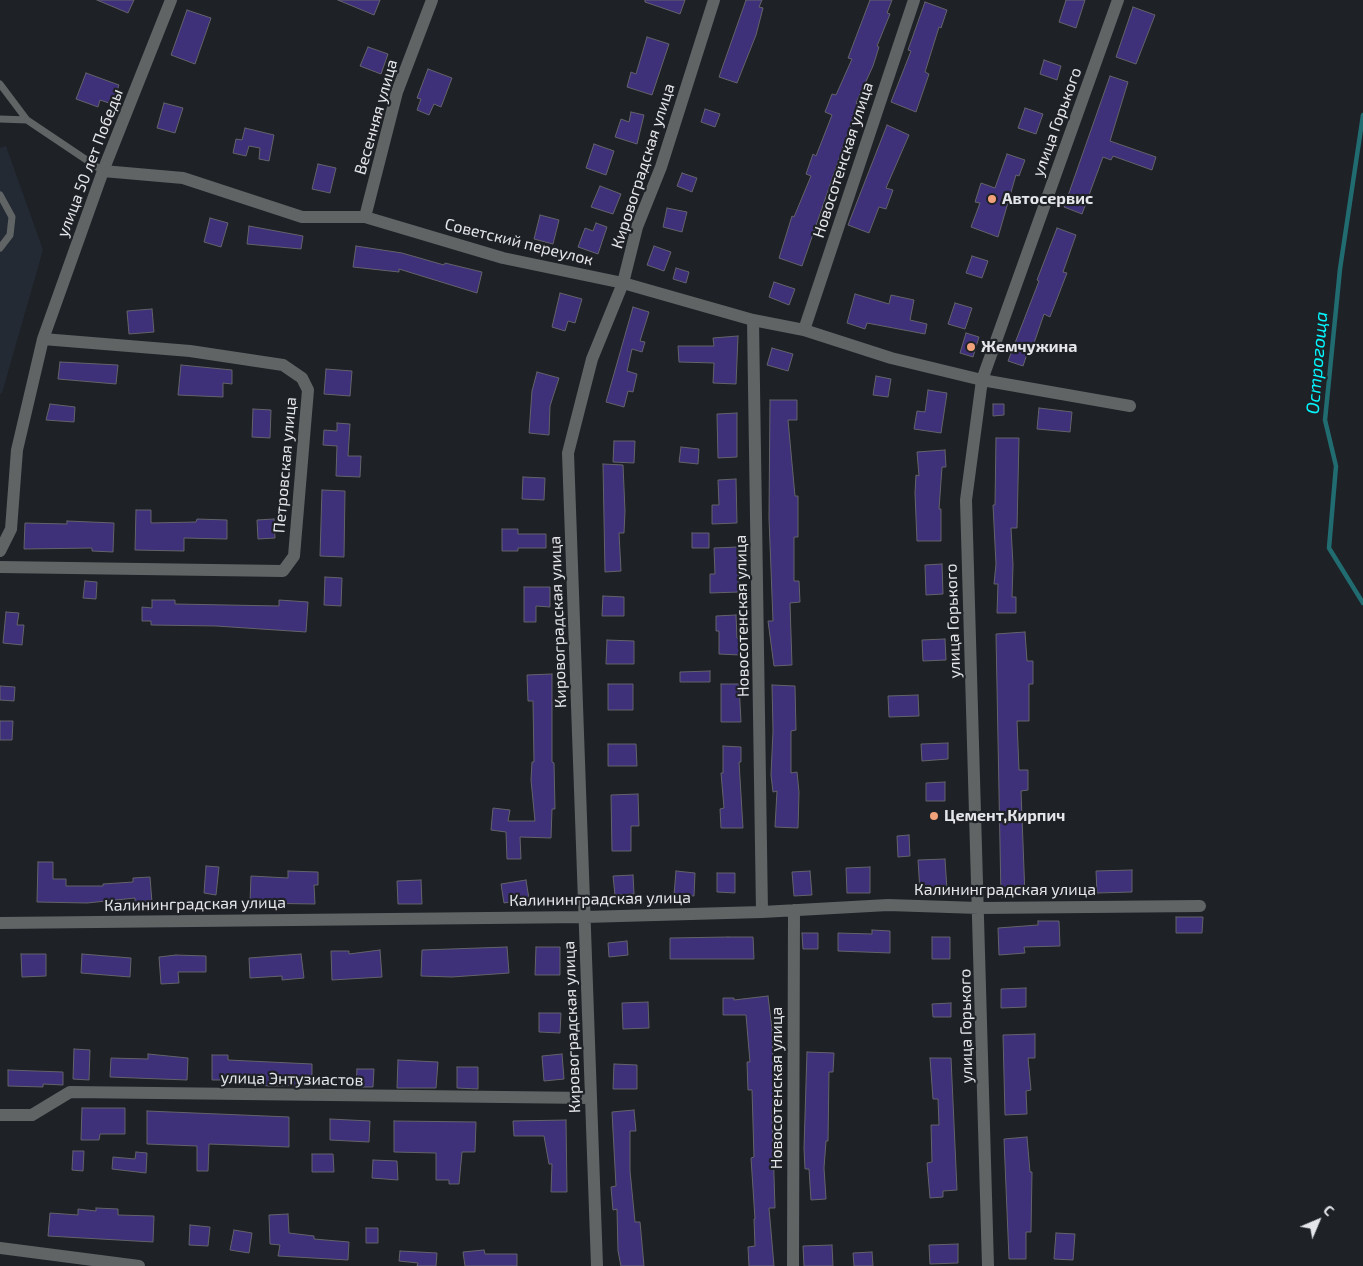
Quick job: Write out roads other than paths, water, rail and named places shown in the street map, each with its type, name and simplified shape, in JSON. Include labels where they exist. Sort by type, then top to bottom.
[{"type":"street","name":"улица 50 лет Победы","points":[[43,340],[103,171],[171,0]]},
{"type":"street","name":"Весенняя улица","points":[[365,217],[397,92],[432,0]]},
{"type":"street","name":"Кировоградская улица","points":[[597,1266],[568,453],[592,359],[624,283],[637,227],[660,167],[714,0]]},
{"type":"street","name":"Новосотенская улица","points":[[804,330],[914,0]]},
{"type":"street","name":"улица Горького","points":[[988,1266],[966,500],[982,380],[1118,0]]},
{"type":"street","name":"Советский переулок","points":[[103,171],[183,178],[302,216],[365,217],[503,258],[624,283],[753,320],[804,330],[892,358],[982,380],[1130,406]]},
{"type":"street","name":"Новосотенская улица","points":[[753,320],[762,912]]},
{"type":"street","points":[[0,551],[12,529],[17,450],[43,340]]},
{"type":"street","name":"Петровская улица","points":[[0,567],[283,571],[294,556],[308,390],[302,378],[283,365],[190,351],[43,340]]},
{"type":"street","name":"Калининградская улица","points":[[0,923],[585,917],[762,912],[888,905],[979,908],[1200,906]]},
{"type":"street","name":"Новосотенская улица","points":[[793,1266],[794,910]]},
{"type":"street","name":"улица Энтузиастов","points":[[0,1115],[32,1115],[70,1092],[590,1098]]},
{"type":"street","points":[[0,1248],[139,1266]]},
{"type":"lane","points":[[0,84],[27,120],[103,171]]},
{"type":"lane","points":[[0,119],[27,120]]},
{"type":"lane","points":[[0,194],[12,217],[10,235],[0,248]]},
{"type":"waterway","name":"Острогоща","points":[[1363,115],[1340,269],[1325,420],[1336,466],[1329,548],[1363,603]]},
{"type":"place","name":"Автосервис","points":[[992,199]]},
{"type":"place","name":"Жемчужина","points":[[971,347]]},
{"type":"place","name":"Цемент,Кирпич","points":[[934,816]]}]
